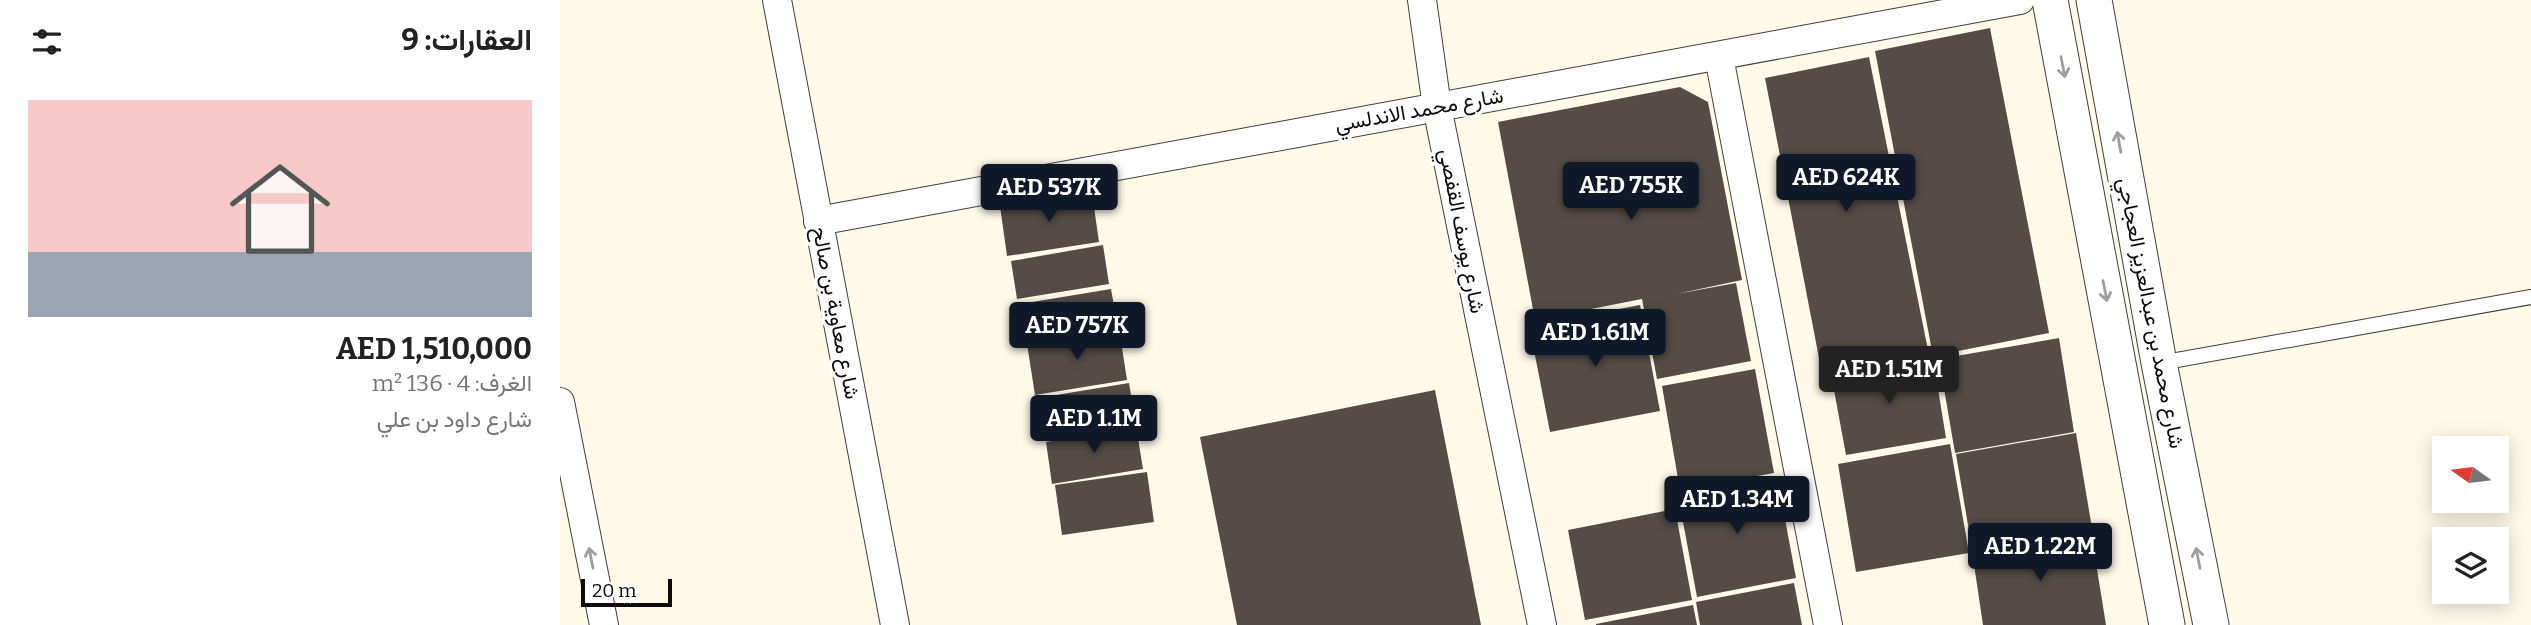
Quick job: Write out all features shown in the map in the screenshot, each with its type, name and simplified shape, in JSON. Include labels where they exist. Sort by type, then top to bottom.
[{"type":"street","name":"شارع معاوية بن صالح","points":[[777,0],[895,625]]},
{"type":"street","name":"شارع يوسف القفصي","points":[[1422,0],[1437,107],[1542,625]]},
{"type":"street","name":"شارع محمد الاندلسي","points":[[818,221],[2020,0]]},
{"type":"street","name":"شارع محمد بن عبدالعزيز العجاجي","points":[[2050,0],[2167,625]]},
{"type":"street","name":"شارع محمد بن عبدالعزيز العجاجي","points":[[2094,0],[2159,363],[2211,625]]},
{"type":"street","points":[[1718,57],[1828,625]]},
{"type":"street","points":[[560,402],[604,625]]},
{"type":"lane","points":[[2159,363],[2531,297]]},
{"type":"building","points":[[1990,28],[2049,333],[1933,356],[1875,51]]},
{"type":"building","points":[[1869,57],[1928,350],[1831,363],[1834,379],[1824,384],[1765,78]]},
{"type":"building","points":[[1680,87],[1708,102],[1742,280],[1676,294],[1736,283],[1751,361],[1657,379],[1642,299],[1535,320],[1498,122]]},
{"type":"building","points":[[1092,193],[1099,242],[1007,256],[1000,206]]},
{"type":"building","points":[[1103,245],[1109,284],[1017,299],[1011,261]]},
{"type":"building","points":[[1111,289],[1118,327],[1026,342],[1020,304]]},
{"type":"building","points":[[1640,305],[1660,411],[1550,432],[1531,335],[1545,323]]},
{"type":"building","points":[[1119,328],[1127,380],[1035,395],[1027,344]]},
{"type":"building","points":[[2059,338],[2074,432],[1955,453],[1939,359]]},
{"type":"building","points":[[1933,358],[1946,438],[1846,455],[1834,390],[1839,370]]},
{"type":"building","points":[[1755,369],[1774,473],[1680,490],[1662,386]]},
{"type":"building","points":[[1129,383],[1136,425],[1045,440],[1038,398]]},
{"type":"building","points":[[1435,390],[1481,625],[1237,625],[1200,437]]},
{"type":"building","points":[[1136,426],[1143,469],[1052,484],[1046,442]]},
{"type":"building","points":[[2076,433],[2092,528],[1972,549],[1956,454]]},
{"type":"building","points":[[1950,444],[1969,553],[1856,572],[1838,464]]},
{"type":"building","points":[[1147,472],[1154,522],[1062,535],[1055,485]]},
{"type":"building","points":[[1777,476],[1796,578],[1697,597],[1678,495]]},
{"type":"building","points":[[1675,509],[1692,600],[1585,620],[1568,530]]},
{"type":"building","points":[[2091,532],[2106,625],[1983,625],[1972,551]]},
{"type":"building","points":[[1794,583],[1802,625],[1700,625],[1696,602]]},
{"type":"building","points":[[1693,605],[1697,625],[1596,625],[1596,624]]}]
